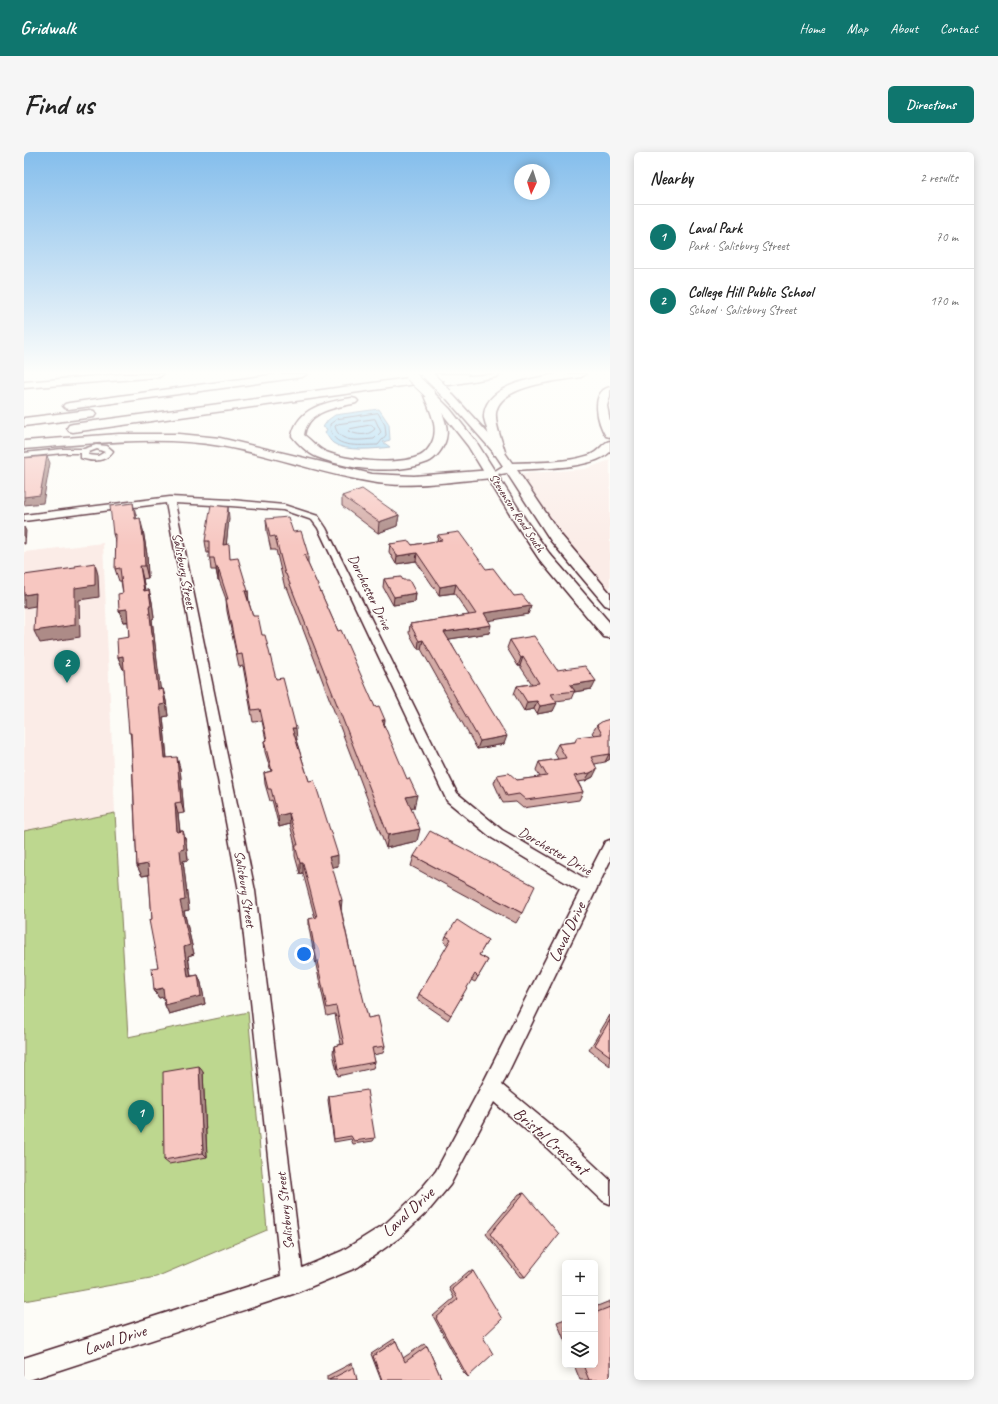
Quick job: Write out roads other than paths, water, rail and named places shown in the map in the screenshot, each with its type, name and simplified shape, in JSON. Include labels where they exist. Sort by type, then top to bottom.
[{"type":"highway","points":[[299,431],[298,436],[320,454],[345,462],[371,465],[401,464],[424,459],[435,449],[440,439],[441,431]]},
{"type":"highway","points":[[493,431],[499,452]]},
{"type":"highway","points":[[24,434],[38,432]]},
{"type":"highway","points":[[24,445],[119,438],[179,438],[220,442],[372,478],[414,480],[492,474]]},
{"type":"main road","name":"Stevenson Road South","points":[[463,431],[492,474],[521,523],[544,556],[610,633]]},
{"type":"main road","name":"Stevenson Road South","points":[[480,431],[499,452],[512,470],[556,538],[610,602]]},
{"type":"main road","points":[[492,474],[592,458],[604,452],[610,444]]},
{"type":"main road","points":[[512,470],[578,468],[603,463],[610,460]]},
{"type":"street","points":[[24,455],[63,451],[85,451]]},
{"type":"street","name":"Dorchester Drive","points":[[24,518],[170,500],[231,503],[284,508],[315,518],[322,528],[452,797],[497,834],[589,888]]},
{"type":"street","name":"Salisbury Street","points":[[170,500],[247,891],[293,1283]]},
{"type":"street","name":"Laval Drive","points":[[24,1370],[293,1283],[350,1258],[392,1231],[423,1202],[443,1178],[490,1088],[610,846]]},
{"type":"street","name":"Bristol Crescent","points":[[490,1088],[553,1140],[610,1194]]},
{"type":"water","points":[[326,431],[389,431],[390,440],[383,442],[390,447],[361,449],[345,448],[333,443],[325,433]]},
{"type":"place","name":"College Hill Public School","points":[[67,683]]},
{"type":"place","name":"Laval Park","points":[[141,1133]]}]
